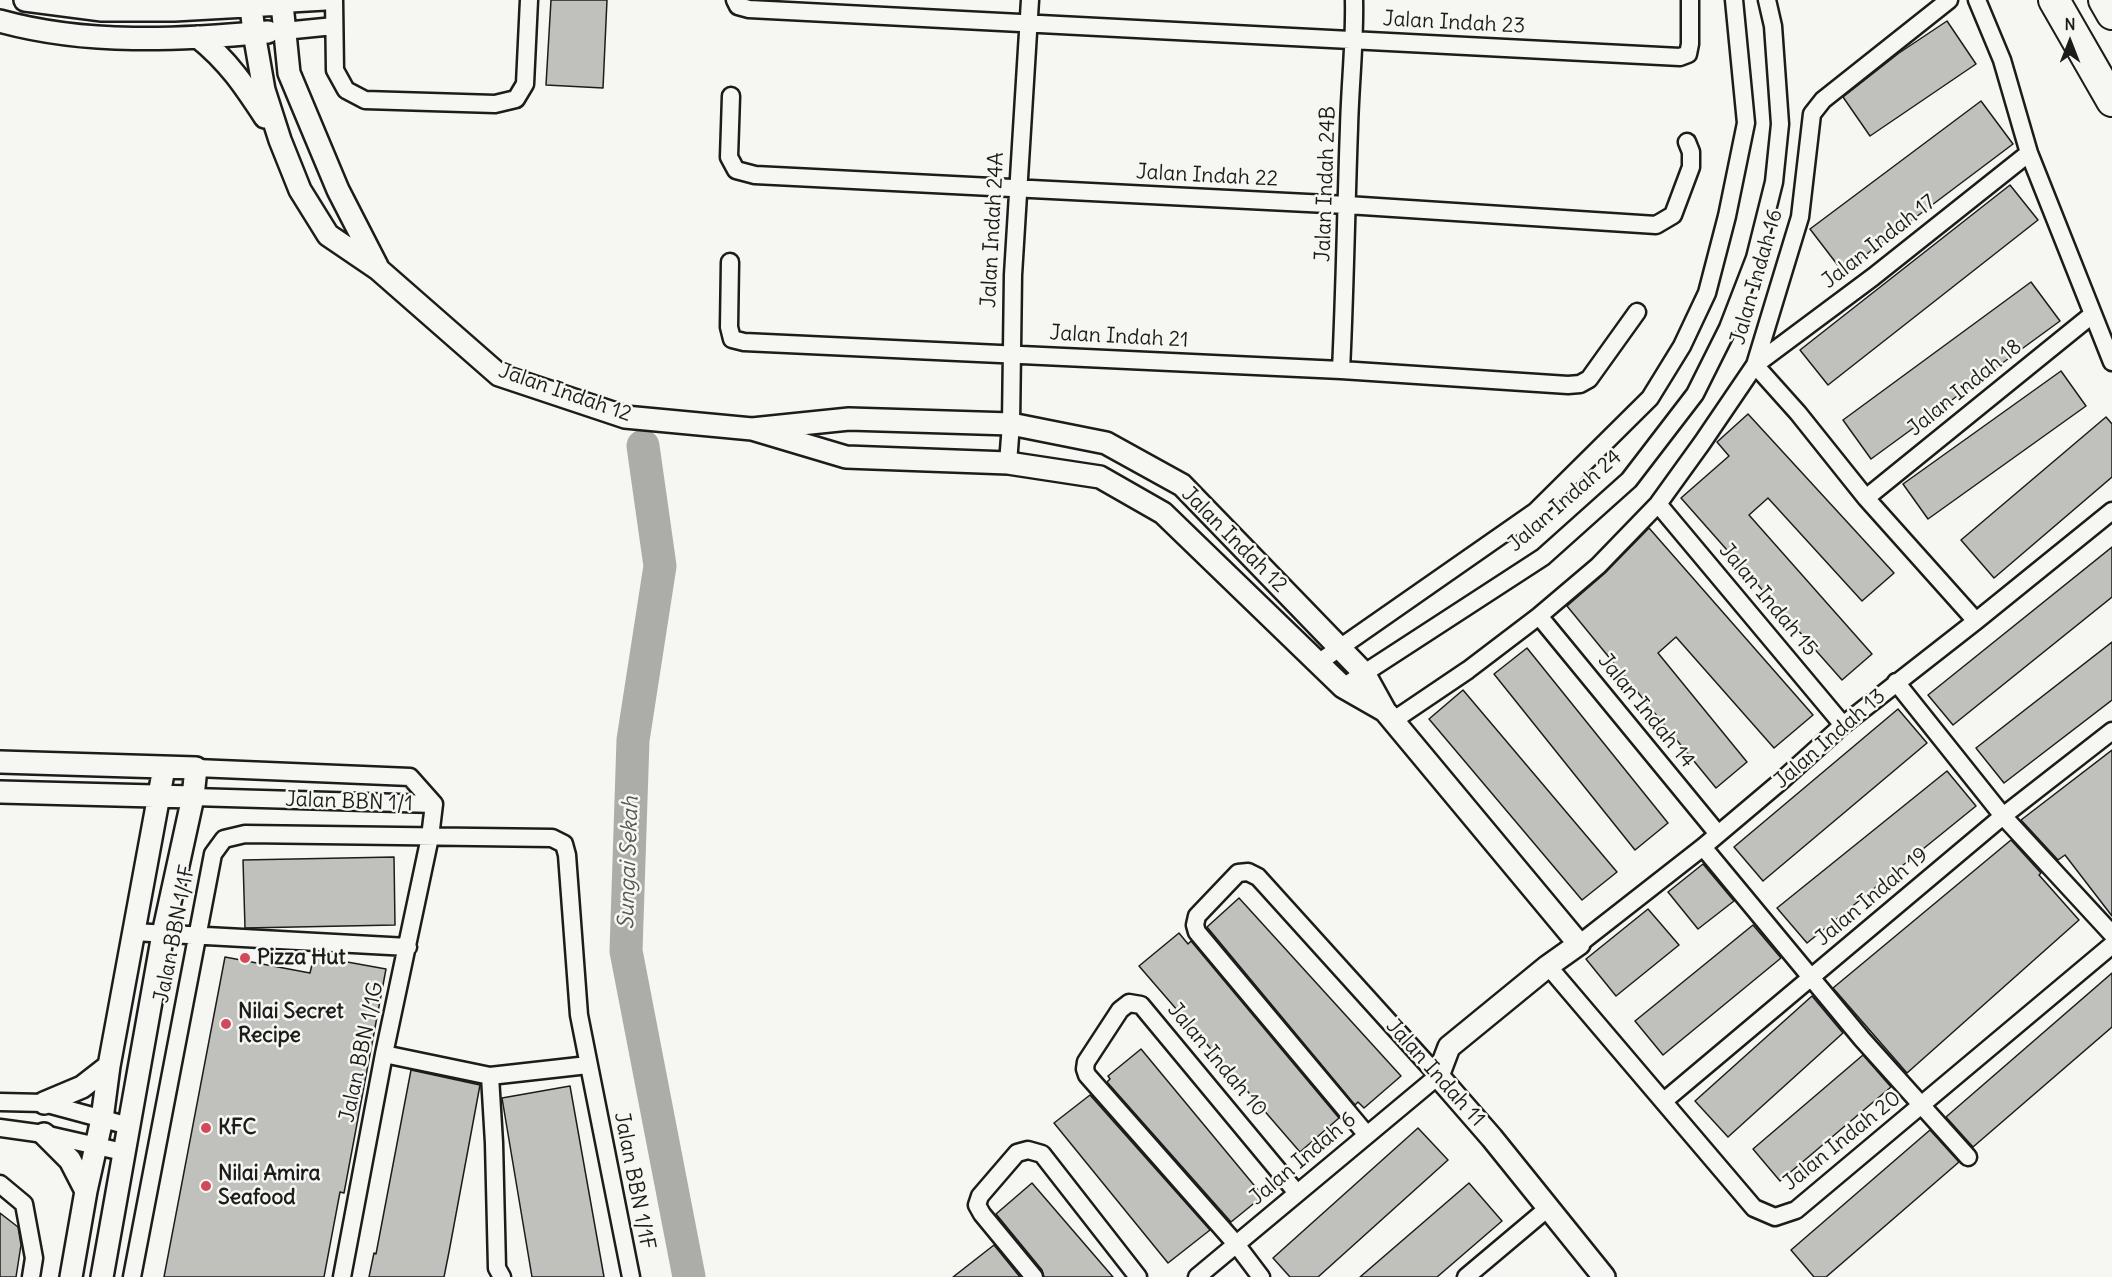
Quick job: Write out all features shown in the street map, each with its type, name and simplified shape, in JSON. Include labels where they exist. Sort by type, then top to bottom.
[{"type":"highway","points":[[2054,0],[2112,101]]},
{"type":"highway","points":[[2104,0],[2112,14]]},
{"type":"street","points":[[25,0],[102,10],[174,10],[334,0],[335,70],[346,90],[365,100],[495,104],[516,99],[525,84],[529,0]]},
{"type":"street","name":"Jalan Indah 24A","points":[[1008,463],[1017,189],[1030,0]]},
{"type":"street","name":"Jalan Indah 24B","points":[[1341,370],[1349,124],[1355,40],[1354,0]]},
{"type":"street","name":"Jalan Indah 23","points":[[742,4],[1029,24],[1680,57],[1688,54],[1690,44],[1690,0]]},
{"type":"street","name":"Jalan Indah 24","points":[[1318,663],[1536,511],[1650,398],[1682,346],[1707,293],[1727,216],[1746,123],[1734,0]]},
{"type":"street","name":"Jalan Indah 24","points":[[1343,687],[1543,556],[1629,480],[1695,394],[1728,328],[1755,258],[1774,182],[1780,124],[1773,26],[1767,0]]},
{"type":"street","name":"Jalan Indah 16","points":[[1949,0],[1823,100],[1812,114],[1800,217],[1755,365],[1798,413],[1866,498],[1976,621]]},
{"type":"street","points":[[1977,0],[2002,60],[2029,153],[2112,362]]},
{"type":"street","name":"Jalan Indah 12","points":[[282,4],[289,72],[338,190],[378,269]]},
{"type":"street","name":"Jalan Indah 12","points":[[251,6],[264,90],[280,140],[300,190],[328,235],[378,269],[499,375],[625,417],[752,429],[846,457],[1008,463],[1100,477],[1163,513],[1343,687],[1389,716]]},
{"type":"street","points":[[0,21],[27,29],[102,38],[198,37],[334,26]]},
{"type":"street","points":[[198,37],[220,55],[242,81],[280,140]]},
{"type":"street","name":"Jalan Indah 22","points":[[731,96],[729,157],[736,170],[755,175],[1347,205],[1656,225],[1673,215],[1681,196],[1691,167],[1691,152],[1687,142]]},
{"type":"street","name":"Jalan Indah 17","points":[[1755,365],[1873,277],[2029,153]]},
{"type":"street","name":"Jalan Indah 21","points":[[730,262],[729,327],[732,339],[744,342],[1341,370],[1568,385],[1580,384],[1589,379],[1637,312]]},
{"type":"street","name":"Jalan Indah 18","points":[[1866,498],[2093,314]]},
{"type":"street","points":[[1389,716],[1468,670],[1539,616],[1598,566],[1659,504],[1755,365]]},
{"type":"street","name":"Jalan Indah 12","points":[[752,429],[849,419],[1011,424],[1106,443],[1182,485],[1364,673],[1389,716],[1579,944]]},
{"type":"street","name":"Jalan Indah 15","points":[[1659,504],[1843,725]]},
{"type":"street","name":"Jalan Indah 13","points":[[1438,1076],[1449,1047],[1548,966],[1703,848],[1843,725],[2112,511]]},
{"type":"street","name":"Jalan Indah 14","points":[[1539,616],[1718,834]]},
{"type":"street","points":[[1896,682],[2003,816],[2112,934]]},
{"type":"street","name":"Jalan Indah 19","points":[[1664,1101],[2003,816],[2112,730]]},
{"type":"street","name":"Jalan BBN 1/1","points":[[0,762],[410,777],[434,804]]},
{"type":"street","points":[[71,1277],[165,768]]},
{"type":"street","points":[[102,1277],[163,934],[193,797],[196,768]]},
{"type":"street","name":"Jalan BBN 1/1","points":[[0,792],[434,804]]},
{"type":"street","name":"Jalan BBN 1/1G","points":[[342,1277],[384,1054],[430,837],[434,804]]},
{"type":"street","name":"Jalan BBN 1/1F","points":[[132,1277],[213,854],[224,839],[244,834],[552,838],[564,844],[567,855],[579,1015],[631,1277]]},
{"type":"street","points":[[1703,848],[1811,979],[1920,1106],[1968,1157]]},
{"type":"street","name":"Jalan Indah 11","points":[[1367,1135],[1197,932],[1195,925],[1197,916],[1238,873],[1248,872],[1258,877],[1492,1138],[1604,1277]]},
{"type":"street","points":[[133,932],[408,947]]},
{"type":"street","name":"Jalan Indah 20","points":[[1548,966],[1754,1208],[1775,1217],[1796,1210],[2112,945]]},
{"type":"street","name":"Jalan Indah 10","points":[[1236,1244],[1087,1075],[1086,1062],[1120,1010],[1129,1004],[1141,1005],[1298,1193]]},
{"type":"street","points":[[384,1054],[490,1076],[588,1065]]},
{"type":"street","points":[[44,1103],[82,1087],[110,1066]]},
{"type":"street","points":[[490,1076],[497,1268],[502,1277]]},
{"type":"street","name":"Jalan Indah 6","points":[[1197,1277],[1438,1076]]},
{"type":"street","points":[[0,1102],[44,1103],[129,1126]]},
{"type":"street","points":[[0,1128],[44,1134],[123,1152]]},
{"type":"street","points":[[44,1134],[70,1160],[86,1191]]},
{"type":"street","points":[[1034,1277],[977,1205],[980,1196],[1017,1153],[1028,1150],[1042,1154],[1138,1277]]},
{"type":"street","points":[[0,1184],[24,1203],[34,1258],[31,1277]]},
{"type":"street","points":[[1466,1277],[1548,1208]]},
{"type":"street","points":[[1236,1244],[1261,1277]]},
{"type":"building","points":[[551,0],[607,0],[603,88],[546,85]]},
{"type":"building","points":[[1947,21],[1976,64],[1870,136],[1843,97],[1899,53]]},
{"type":"building","points":[[1981,101],[2013,144],[1843,272],[1810,229]]},
{"type":"building","points":[[2010,185],[2038,220],[1828,385],[1800,350]]},
{"type":"building","points":[[2031,282],[2060,321],[1871,459],[1843,420]]},
{"type":"building","points":[[2061,371],[2086,406],[1928,519],[1903,484]]},
{"type":"building","points":[[1748,414],[1894,573],[1862,601],[1768,498],[1749,515],[1872,654],[1842,680],[1681,498],[1729,456],[1717,442]]},
{"type":"building","points":[[2106,417],[2112,424],[2112,477],[1994,578],[1961,540]]},
{"type":"building","points":[[1649,528],[1813,715],[1774,748],[1676,637],[1658,653],[1747,762],[1716,788],[1567,606],[1605,573]]},
{"type":"building","points":[[2112,547],[2112,597],[1953,725],[1928,695]]},
{"type":"building","points":[[2112,642],[2112,700],[2004,783],[1976,748]]},
{"type":"building","points":[[1527,648],[1668,823],[1635,850],[1494,674]]},
{"type":"building","points":[[1463,690],[1617,872],[1582,900],[1429,719]]},
{"type":"building","points":[[1898,709],[1927,743],[1763,881],[1734,847]]},
{"type":"building","points":[[2112,750],[2112,916],[2065,855],[2058,860],[2021,820]]},
{"type":"building","points":[[1947,771],[1976,806],[1807,943],[1777,908]]},
{"type":"building","points":[[2011,840],[2079,920],[1907,1073],[1833,988]]},
{"type":"building","points":[[394,857],[395,925],[245,928],[243,860]]},
{"type":"building","points":[[1703,864],[1734,901],[1698,929],[1668,892]]},
{"type":"building","points":[[1239,898],[1401,1076],[1364,1108],[1358,1102],[1355,1105],[1207,927]]},
{"type":"building","points":[[1648,909],[1679,945],[1616,996],[1586,959]]},
{"type":"building","points":[[1753,925],[1781,958],[1663,1055],[1635,1021]]},
{"type":"building","points":[[1179,933],[1188,944],[1191,941],[1339,1118],[1300,1152],[1139,966]]},
{"type":"building","points":[[314,956],[386,969],[344,1193],[340,1192],[324,1277],[164,1277],[225,957],[310,973]]},
{"type":"building","points":[[2112,973],[2112,1027],[1973,1147],[1946,1117]]},
{"type":"building","points":[[1812,996],[1843,1033],[1728,1137],[1695,1101]]},
{"type":"building","points":[[1141,1049],[1263,1196],[1231,1222],[1107,1082],[1110,1079],[1108,1076]]},
{"type":"building","points":[[1863,1055],[1891,1087],[1780,1181],[1753,1149]]},
{"type":"building","points":[[411,1070],[480,1085],[444,1277],[369,1277],[374,1253],[376,1254]]},
{"type":"building","points":[[570,1086],[604,1277],[532,1277],[502,1098]]},
{"type":"building","points":[[1090,1095],[1210,1230],[1168,1263],[1054,1123]]},
{"type":"building","points":[[1418,1128],[1448,1160],[1318,1277],[1290,1277],[1273,1258]]},
{"type":"building","points":[[1930,1130],[1959,1162],[1826,1277],[1814,1277],[1791,1250]]},
{"type":"building","points":[[1032,1183],[1113,1277],[1044,1277],[1042,1270],[996,1214]]},
{"type":"building","points":[[1469,1183],[1502,1221],[1437,1277],[1360,1277]]},
{"type":"building","points":[[0,1213],[18,1227],[21,1245],[16,1277],[0,1277]]},
{"type":"building","points":[[994,1245],[1020,1277],[953,1277]]},
{"type":"waterway","name":"Sungai Sekah","points":[[643,446],[660,566],[633,740],[626,951],[689,1277]]},
{"type":"place","name":"Pizza Hut","points":[[245,958]]},
{"type":"place","name":"Nilai Secret Recipe","points":[[226,1024]]},
{"type":"place","name":"KFC","points":[[206,1128]]},
{"type":"place","name":"Nilai Amira Seafood","points":[[206,1186]]}]
